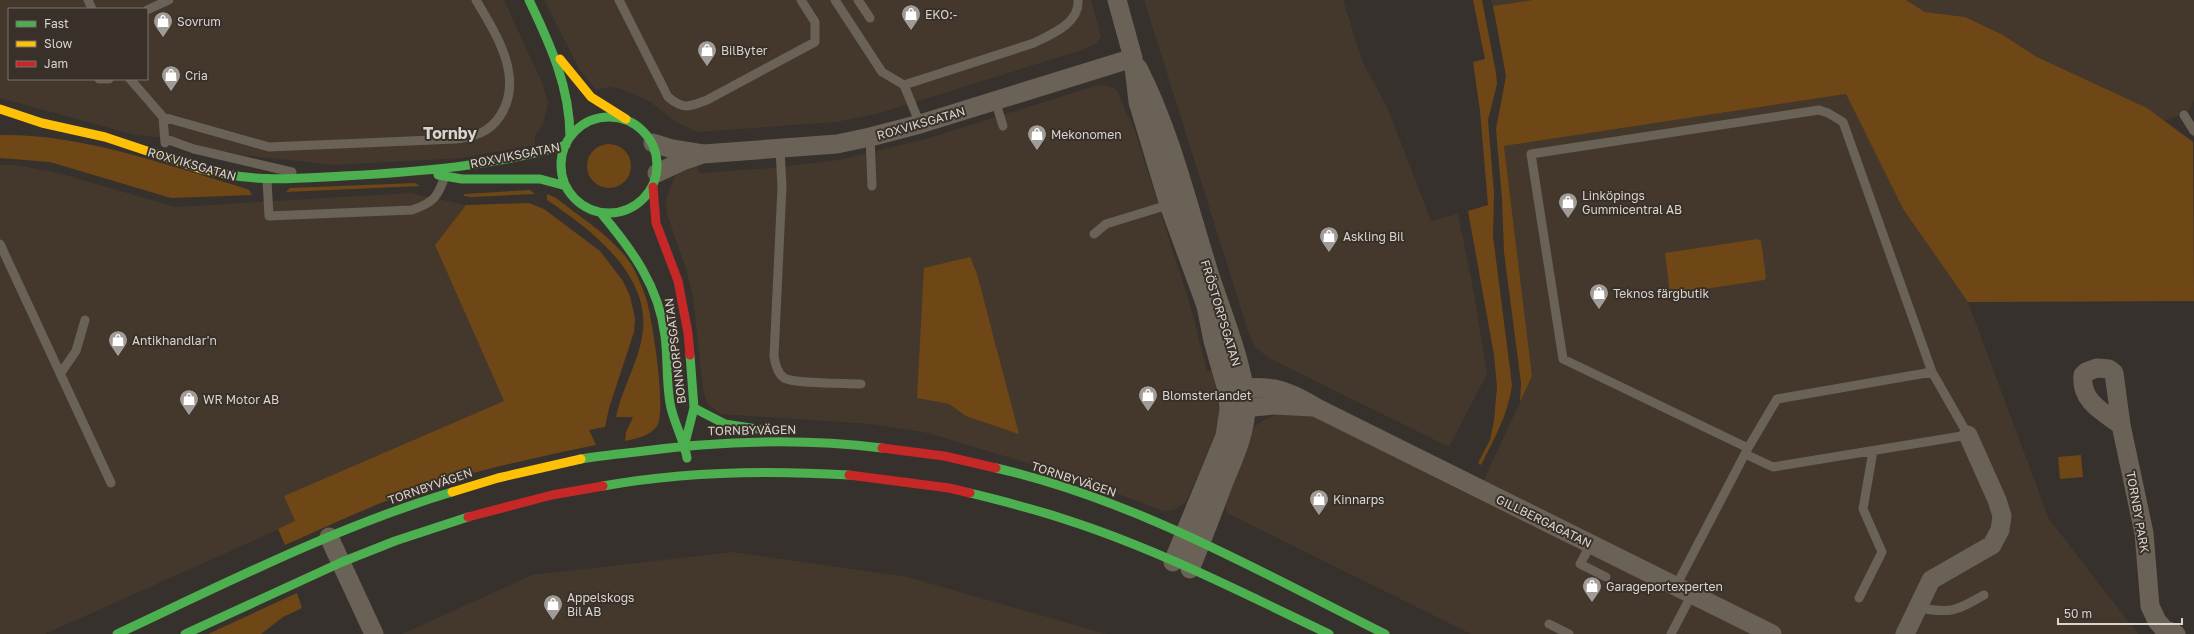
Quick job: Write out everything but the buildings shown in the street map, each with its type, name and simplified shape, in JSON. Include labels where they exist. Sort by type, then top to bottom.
[{"type":"main road","points":[[529,0],[551,47],[570,107],[568,141],[561,161],[562,174],[566,186],[573,197],[584,207],[601,213],[613,214],[633,208],[644,199],[655,180],[658,160],[653,143],[645,133],[631,122],[591,97],[551,47]]},
{"type":"main road","name":"ROXVIKSGATAN","points":[[0,108],[42,123],[105,137],[218,173],[267,180],[417,172],[539,153],[568,141]]},
{"type":"main road","points":[[568,141],[583,125],[594,120],[606,117],[619,118],[631,122]]},
{"type":"main road","name":"ROXVIKSGATAN","points":[[16,124],[42,123]]},
{"type":"main road","name":"ROXVIKSGATAN","points":[[417,172],[462,179],[540,179],[566,186]]},
{"type":"main road","name":"BONNORPSGATAN","points":[[655,180],[656,223],[670,257],[684,307],[694,408],[685,443]]},
{"type":"main road","name":"BONNORPSGATAN","points":[[601,213],[633,252],[655,290],[665,333],[672,412],[685,443],[688,474]]},
{"type":"main road","points":[[694,408],[724,424],[848,444]]},
{"type":"main road","name":"TORNBYVÄGEN","points":[[117,634],[329,537],[409,504],[522,470],[621,451],[685,443],[743,441],[848,444],[930,454],[1036,478],[1116,504],[1193,538],[1384,634]]},
{"type":"main road","points":[[186,634],[341,564],[394,542],[513,504],[618,482],[688,474],[765,471],[816,472],[865,476],[927,484],[1029,508],[1103,533],[1181,566],[1328,634]]},
{"type":"street","name":"FRÖSTORPSGATAN","points":[[1117,0],[1133,58],[1153,98],[1177,202],[1236,358],[1235,389],[1237,409],[1246,419],[1238,448],[1193,538],[1181,566]]},
{"type":"street","name":"ROXVIKSGATAN","points":[[653,143],[672,149],[704,154],[836,144],[870,138],[1133,58]]},
{"type":"street","name":"ROXVIKSGATAN","points":[[655,180],[685,160],[704,154]]},
{"type":"street","name":"GILLBERGAGATAN","points":[[1235,389],[1265,386],[1294,394],[1317,408],[1772,634]]},
{"type":"street","name":"GILLBERGAGATAN","points":[[1237,409],[1296,405],[1317,408]]},
{"type":"street","name":"TORNBY PARK","points":[[2121,425],[2146,549],[2150,606],[2157,622],[2164,629],[2176,634]]},
{"type":"street","points":[[1905,634],[1931,580],[1992,545],[2000,530],[2002,516],[1997,500],[1968,435]]},
{"type":"street","points":[[329,537],[374,634]]},
{"type":"lane","points":[[148,10],[169,0]]},
{"type":"lane","points":[[163,117],[269,147],[456,139],[477,135],[489,130],[500,116],[510,95],[511,82],[508,65],[501,46],[476,0]]},
{"type":"lane","points":[[619,0],[668,97],[678,106],[692,106],[707,100],[815,42],[815,22],[801,0]]},
{"type":"lane","points":[[835,0],[882,72],[904,85],[920,124]]},
{"type":"lane","points":[[858,0],[870,18]]},
{"type":"lane","points":[[904,85],[1034,43],[1052,33],[1075,16],[1079,7],[1078,0]]},
{"type":"lane","points":[[131,80],[163,117],[166,139],[162,156]]},
{"type":"lane","points":[[995,100],[1003,126]]},
{"type":"lane","points":[[1819,110],[1836,117],[1843,122],[1932,372],[1968,435],[1773,467],[1746,451],[1563,359],[1531,154],[1819,110]]},
{"type":"lane","points":[[2184,115],[2194,131]]},
{"type":"lane","points":[[870,138],[872,186]]},
{"type":"lane","points":[[166,139],[194,149],[271,166],[310,178]]},
{"type":"lane","points":[[780,149],[782,186],[774,356],[776,368],[783,377],[794,381],[861,384]]},
{"type":"lane","points":[[267,180],[269,216],[412,210],[427,205],[438,195],[448,167]]},
{"type":"lane","points":[[1094,234],[1106,224],[1177,202]]},
{"type":"lane","points":[[0,244],[111,483]]},
{"type":"lane","points":[[60,374],[76,351],[85,320]]},
{"type":"lane","points":[[1671,634],[1684,590],[1746,451],[1777,400],[1932,372]]},
{"type":"lane","points":[[1859,598],[1882,552],[1863,509],[1872,451]]},
{"type":"lane","points":[[1590,544],[1580,564],[1606,577]]},
{"type":"lane","points":[[1918,608],[1945,612],[1960,609],[1984,595]]},
{"type":"lane","points":[[1549,624],[1569,634]]},
{"type":"shaded area","points":[[0,0],[504,0],[543,85],[548,103],[543,125],[535,135],[535,145],[461,158],[334,165],[242,155],[207,148],[185,140],[135,135],[0,98]]},
{"type":"shaded area","points":[[544,0],[1091,0],[1101,36],[1097,43],[1082,50],[880,113],[836,122],[698,132],[676,122],[649,101],[621,89],[609,87],[596,90],[580,70]]},
{"type":"shaded area","points":[[1144,0],[1343,0],[1363,63],[1388,109],[1431,221],[1458,214],[1474,293],[1487,374],[1449,447],[1269,358],[1256,348],[1249,334]]},
{"type":"shaded area","points":[[1473,0],[1482,0],[1496,73],[1497,84],[1488,120],[1494,193],[1493,236],[1512,385],[1504,417],[1481,465],[1478,463],[1490,440],[1494,421],[1497,387],[1494,355],[1468,211],[1488,205],[1480,111],[1473,62],[1485,59]]},
{"type":"shaded area","points":[[1491,0],[1533,0],[1493,6]]},
{"type":"shaded area","points":[[1533,0],[1906,0],[1925,12],[1965,17],[2003,35],[2035,56],[2147,108],[2193,142],[2194,301],[1968,302],[1903,209],[1846,94],[1504,146],[1532,376],[1520,402],[1521,383],[1504,252],[1502,199],[1496,129],[1506,76],[1493,6]]},
{"type":"shaded area","points":[[1906,0],[2194,0],[2194,101],[2188,112],[2164,121],[2147,108],[2035,56],[2003,35],[1965,17],[1925,12]]},
{"type":"shaded area","points":[[1104,85],[1113,88],[1118,92],[1126,113],[1132,122],[1191,308],[1207,371],[1212,370],[1215,379],[1219,410],[1217,432],[1186,502],[1174,510],[1163,511],[1076,478],[928,433],[870,424],[721,414],[708,404],[703,391],[693,296],[686,269],[667,214],[666,199],[676,174],[686,168],[698,165],[699,173],[771,168],[839,160],[929,138],[1095,86]],"holes":[[[977,274],[966,416],[949,404],[918,398]]]},
{"type":"shaded area","points":[[1846,94],[1903,209],[1968,302],[2049,519],[2138,634],[1471,634],[1227,513],[1225,503],[1250,432],[1259,423],[1284,412],[1311,415],[1476,497],[1532,376],[1504,146]]},
{"type":"shaded area","points":[[0,135],[62,139],[122,152],[241,187],[249,190],[252,195],[171,198],[50,162],[0,158]]},
{"type":"shaded area","points":[[605,144],[613,144],[618,145],[625,150],[630,157],[630,175],[625,182],[618,187],[605,188],[597,185],[590,178],[587,170],[587,162],[590,154],[597,147]]},
{"type":"shaded area","points":[[0,165],[16,165],[62,174],[175,207],[410,193],[466,205],[435,245],[504,401],[285,496],[295,522],[45,634],[0,634]]},
{"type":"shaded area","points":[[415,183],[420,186],[286,192],[290,188]]},
{"type":"shaded area","points":[[530,190],[535,194],[464,196],[464,194]]},
{"type":"shaded area","points":[[547,194],[556,198],[596,228],[615,245],[631,264],[641,285],[649,308],[658,364],[660,417],[657,426],[650,433],[625,441],[626,432],[633,417],[616,417],[622,395],[635,363],[643,330],[642,309],[636,290],[626,271],[613,254],[581,224],[547,200]]},
{"type":"shaded area","points":[[529,203],[544,209],[600,251],[623,281],[630,296],[635,318],[634,332],[609,408],[605,427],[589,430],[596,445],[494,468],[419,489],[366,509],[285,545],[278,529],[295,521],[284,496],[504,401],[435,245],[466,205]]},
{"type":"shaded area","points":[[1758,239],[1761,241],[1766,278],[1764,280],[1672,294],[1670,293],[1665,253]]},
{"type":"shaded area","points":[[970,257],[977,274],[1019,434],[966,416],[949,404],[917,398],[924,268]]},
{"type":"shaded area","points":[[2081,455],[2083,477],[2060,479],[2058,457]]},
{"type":"shaded area","points":[[733,552],[908,577],[1106,634],[402,634],[532,575]]},
{"type":"shaded area","points":[[297,593],[302,608],[283,617],[261,634],[208,634]]},
{"type":"traffic: fast","points":[[529,0],[551,50],[563,83],[567,101],[570,137]]},
{"type":"traffic: fast","points":[[609,117],[627,121],[636,125],[643,131],[649,138],[653,147],[657,165],[653,183],[649,192],[643,199],[636,205],[627,209],[609,213],[591,209],[582,205],[575,199],[569,192],[565,183],[561,165],[565,147],[569,138],[575,131],[582,125],[591,121],[609,117]]},
{"type":"traffic: fast","points":[[225,174],[255,178],[284,179],[428,170],[484,163],[566,145]]},
{"type":"traffic: fast","points":[[438,175],[462,179],[540,179],[566,186]]},
{"type":"traffic: fast","points":[[601,213],[633,255],[657,301],[665,336],[670,403],[684,444],[687,458]]},
{"type":"traffic: fast","points":[[685,443],[694,408],[690,355]]},
{"type":"traffic: fast","points":[[694,408],[725,424],[764,430]]},
{"type":"traffic: fast","points":[[581,459],[667,448],[728,443],[821,443],[882,448]]},
{"type":"traffic: fast","points":[[996,468],[1047,482],[1098,499],[1147,518],[1243,562],[1385,634]]},
{"type":"traffic: fast","points":[[603,486],[664,477],[726,473],[788,472],[849,475]]},
{"type":"traffic: fast","points":[[117,634],[240,576],[324,539],[409,506],[452,492]]},
{"type":"traffic: fast","points":[[970,493],[1055,516],[1134,544],[1200,572],[1329,634]]},
{"type":"traffic: fast","points":[[185,634],[342,562],[395,541],[468,517]]},
{"type":"traffic: slow","points":[[560,59],[591,97],[626,119]]},
{"type":"traffic: slow","points":[[0,109],[42,123],[105,137],[201,169],[225,174]]},
{"type":"traffic: slow","points":[[452,492],[498,478],[581,459]]},
{"type":"traffic: jam","points":[[653,187],[656,223],[678,281],[688,333],[690,355]]},
{"type":"traffic: jam","points":[[882,448],[944,456],[996,468]]},
{"type":"traffic: jam","points":[[849,475],[949,488],[970,493]]},
{"type":"traffic: jam","points":[[468,517],[552,495],[603,486]]},
{"type":"place","name":"EKO:-","points":[[911,31]]},
{"type":"place","name":"Sovrum","points":[[163,38]]},
{"type":"place","name":"BilByter","points":[[707,67]]},
{"type":"place","name":"Cria","points":[[171,92]]},
{"type":"place","name":"Mekonomen","points":[[1037,151]]},
{"type":"place","name":"Linköpings Gummicentral AB","points":[[1568,219]]},
{"type":"place","name":"Askling Bil","points":[[1329,253]]},
{"type":"place","name":"Teknos färgbutik","points":[[1599,310]]},
{"type":"place","name":"Antikhandlar'n","points":[[118,357]]},
{"type":"place","name":"Blomsterlandet","points":[[1148,412]]},
{"type":"place","name":"WR Motor AB","points":[[189,416]]},
{"type":"place","name":"Kinnarps","points":[[1319,516]]},
{"type":"place","name":"Garageportexperten","points":[[1592,603]]},
{"type":"place","name":"Appelskogs Bil AB","points":[[553,621]]},
{"type":"district","name":"Tornby","points":[[450,133]]}]
